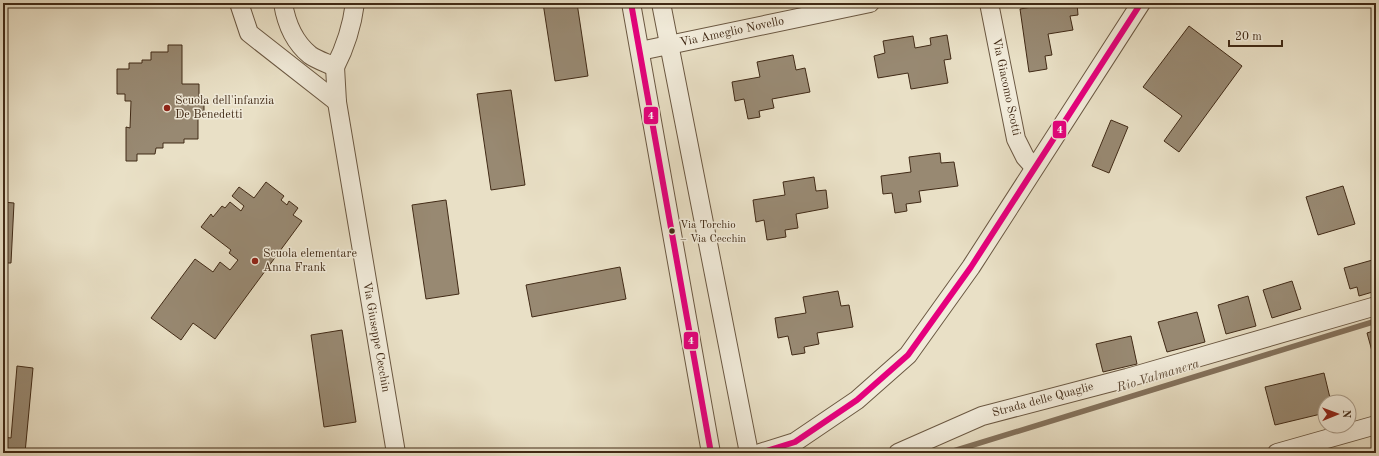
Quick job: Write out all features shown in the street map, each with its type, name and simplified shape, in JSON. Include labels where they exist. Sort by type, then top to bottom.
[{"type":"street","points":[[239,3],[249,33],[337,102]]},
{"type":"street","points":[[283,3],[285,17],[294,38],[310,55],[335,67],[345,48],[352,25],[355,3]]},
{"type":"street","points":[[631,3],[711,453]]},
{"type":"street","points":[[661,3],[748,453]]},
{"type":"street","name":"Via Ameglio Novello","points":[[640,51],[870,3]]},
{"type":"street","name":"Via Giacomo Scotti","points":[[989,3],[1016,139],[1026,157],[1034,167]]},
{"type":"street","points":[[760,453],[795,442],[857,400],[908,355],[971,267],[1141,3]]},
{"type":"street","name":"Via Giuseppe Cecchin","points":[[335,67],[337,102],[396,453]]},
{"type":"street","name":"Strada delle Quaglie","points":[[898,453],[982,416],[1127,378],[1376,306]]},
{"type":"street","points":[[1277,453],[1376,425]]},
{"type":"building","points":[[543,3],[577,3],[588,76],[555,81]]},
{"type":"building","points":[[690,3],[713,3],[691,7]]},
{"type":"building","points":[[1056,3],[1077,3],[1078,15],[1070,16],[1073,30],[1048,34],[1052,55],[1045,56],[1047,69],[1029,72],[1020,9]]},
{"type":"building","points":[[1189,26],[1242,66],[1179,152],[1164,141],[1182,116],[1143,87]]},
{"type":"building","points":[[947,35],[951,59],[944,60],[948,83],[911,89],[908,73],[878,78],[874,56],[885,53],[883,41],[913,36],[915,48],[931,45],[930,38]]},
{"type":"building","name":"Scuola dell'infanzia De Benedetti","points":[[168,45],[182,45],[182,84],[199,84],[199,98],[204,98],[204,114],[198,114],[198,139],[184,139],[184,143],[163,143],[163,148],[156,148],[155,154],[137,154],[137,161],[126,161],[126,127],[130,128],[131,101],[125,101],[125,94],[117,94],[117,69],[129,69],[129,63],[142,63],[142,60],[151,60],[151,52],[168,52]]},
{"type":"building","points":[[793,55],[796,70],[805,68],[810,92],[772,99],[774,108],[759,111],[760,117],[748,119],[744,99],[735,101],[732,82],[760,77],[757,62]]},
{"type":"building","points":[[511,90],[525,185],[491,190],[477,94]]},
{"type":"building","points":[[1111,120],[1128,127],[1109,173],[1092,166]]},
{"type":"building","points":[[940,153],[941,163],[954,162],[958,186],[919,191],[921,202],[906,204],[907,211],[895,213],[892,193],[883,194],[881,176],[911,172],[909,157]]},
{"type":"building","points":[[814,177],[816,191],[826,190],[828,208],[796,214],[798,228],[785,230],[786,237],[767,240],[764,220],[756,222],[753,200],[785,195],[783,182]]},
{"type":"building","name":"Scuola elementare Anna Frank","points":[[266,182],[284,196],[281,200],[287,205],[289,201],[298,208],[293,215],[302,221],[215,339],[193,323],[181,340],[151,318],[195,259],[213,272],[220,262],[230,270],[238,260],[229,253],[231,250],[201,227],[211,214],[213,217],[222,206],[225,208],[230,202],[241,211],[244,206],[232,196],[239,187],[254,198]]},
{"type":"building","points":[[1343,186],[1355,224],[1318,235],[1306,197]]},
{"type":"building","points":[[446,200],[459,294],[426,299],[412,205]]},
{"type":"building","points":[[3,202],[14,203],[11,263],[3,263]]},
{"type":"building","points":[[1376,259],[1376,291],[1359,296],[1357,287],[1350,289],[1344,268]]},
{"type":"building","points":[[620,267],[626,299],[532,317],[526,285]]},
{"type":"building","points":[[1292,281],[1301,309],[1272,318],[1263,290]]},
{"type":"building","points":[[838,291],[841,306],[849,305],[853,327],[817,333],[819,344],[804,347],[805,353],[792,355],[788,336],[778,338],[775,318],[806,313],[803,297]]},
{"type":"building","points":[[1248,296],[1256,326],[1226,334],[1218,305]]},
{"type":"building","points":[[1197,312],[1205,342],[1167,352],[1158,322]]},
{"type":"building","points":[[342,330],[356,422],[324,427],[311,335]]},
{"type":"building","points":[[1376,330],[1376,362],[1375,362],[1367,333]]},
{"type":"building","points":[[1131,336],[1137,364],[1103,372],[1096,344]]},
{"type":"building","points":[[17,366],[33,368],[25,453],[3,453],[3,437],[11,438]]},
{"type":"building","points":[[1324,373],[1329,394],[1317,394],[1317,415],[1275,425],[1265,387]]},
{"type":"waterway","name":"Rio Valmanera","points":[[947,453],[1376,321]]},
{"type":"transit line","name":"4","points":[[631,3],[711,453]]},
{"type":"transit line","name":"4","points":[[760,453],[795,442],[857,400],[908,355],[971,267],[1141,3]]},
{"type":"place","name":"Scuola dell'infanzia De Benedetti","points":[[167,108]]},
{"type":"place","name":"Via Torchio – Via Cecchin","points":[[672,231]]},
{"type":"place","name":"Scuola elementare Anna Frank","points":[[255,261]]}]
